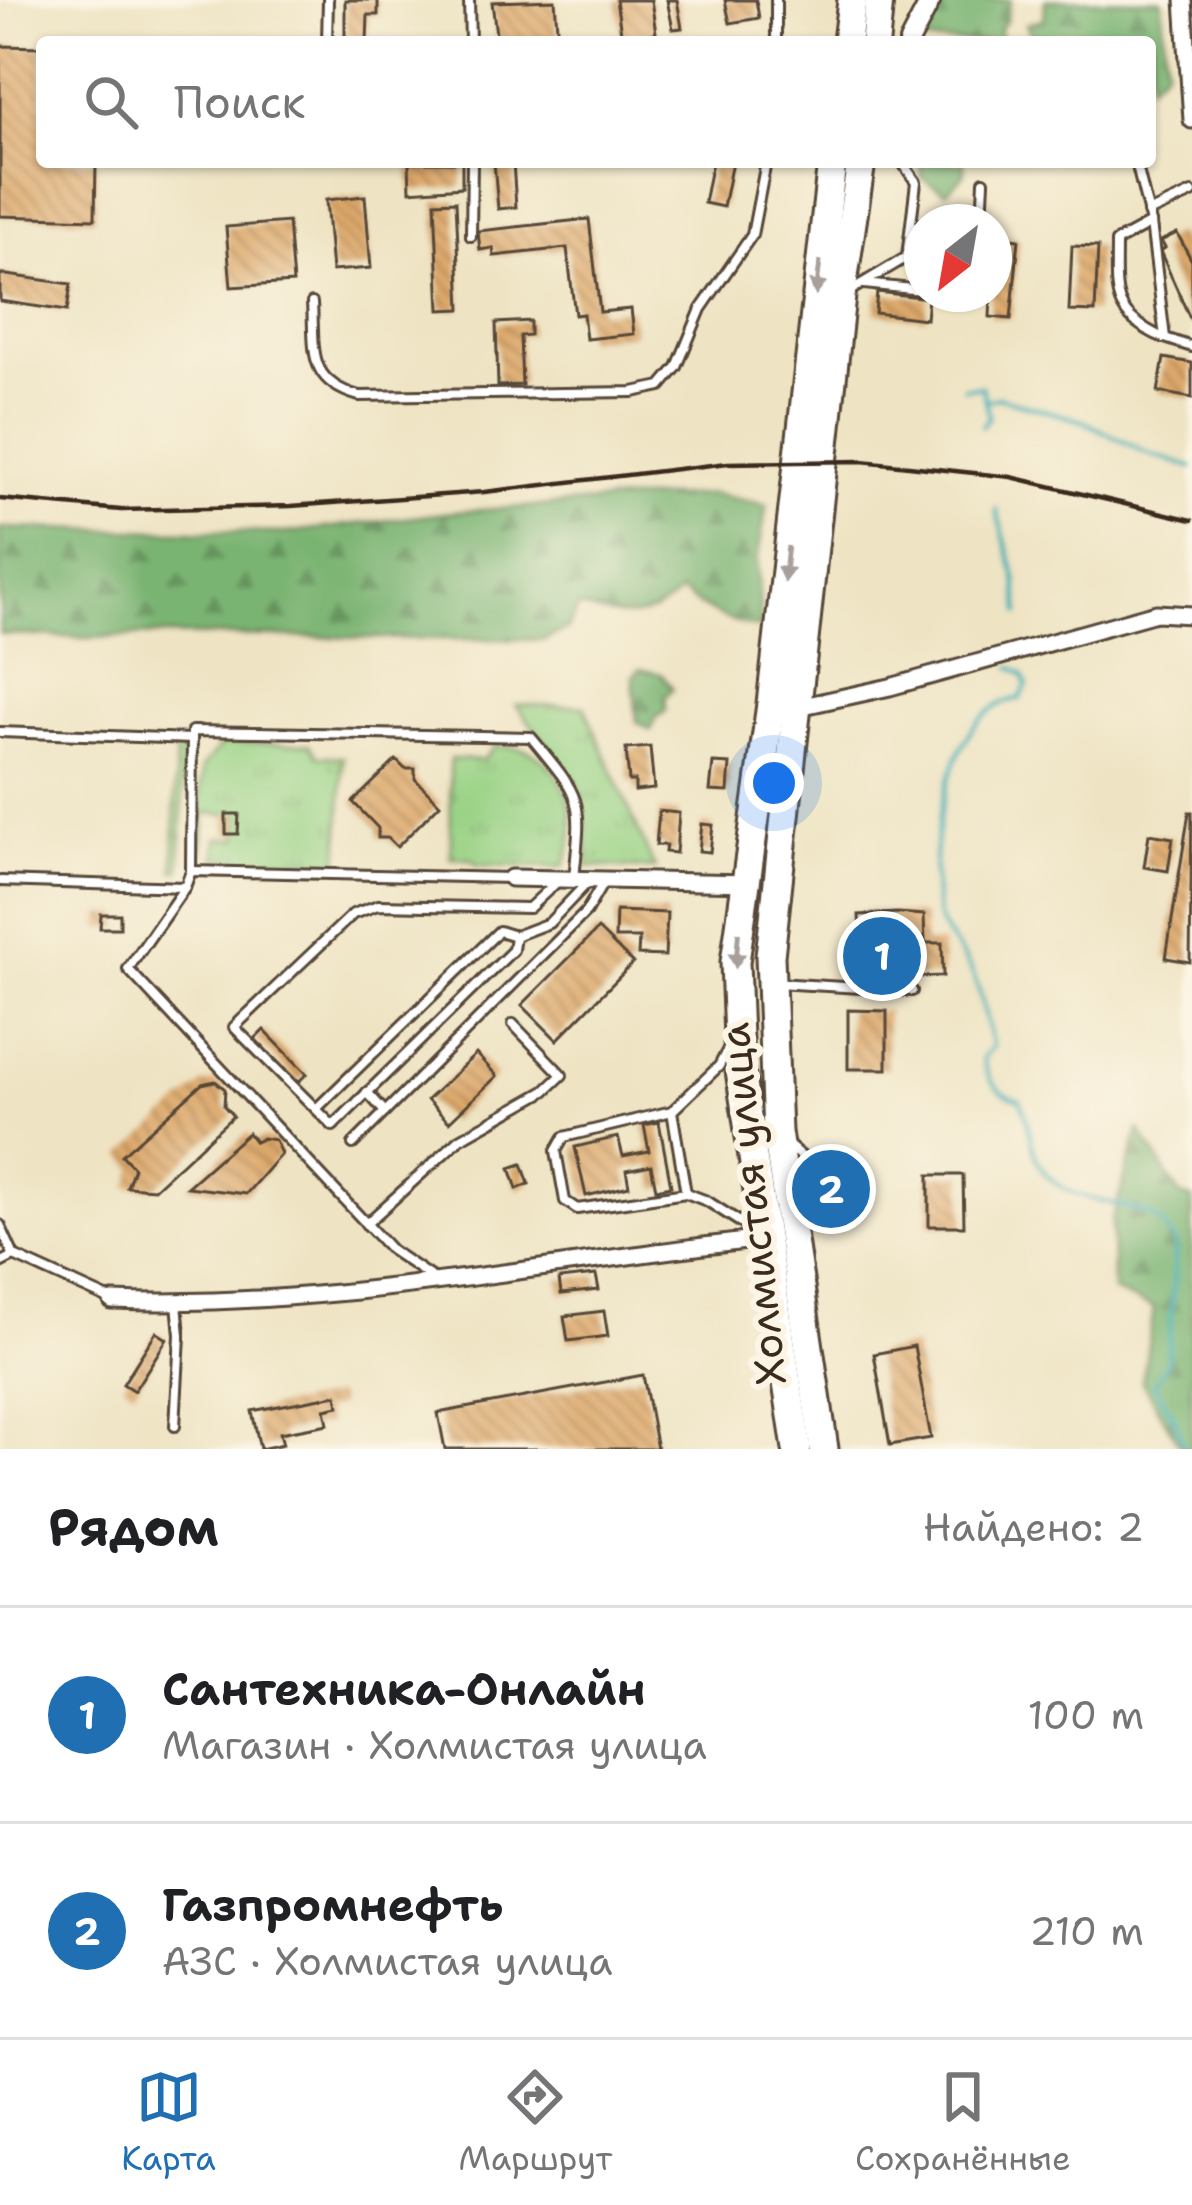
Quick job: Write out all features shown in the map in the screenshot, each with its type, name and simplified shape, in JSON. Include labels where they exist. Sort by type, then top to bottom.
[{"type":"highway","points":[[848,36],[851,0]]},
{"type":"highway","points":[[876,36],[879,0]]},
{"type":"highway","points":[[811,447],[832,168]]},
{"type":"highway","points":[[811,447],[852,290],[861,168]]},
{"type":"highway","name":"Холмистая улица","points":[[811,447],[770,983],[777,1132],[824,1449]]},
{"type":"highway","name":"Холмистая улица","points":[[793,1445],[738,1030],[735,962],[811,447]]},
{"type":"street","points":[[913,36],[931,0]]},
{"type":"street","points":[[1184,0],[1191,108]]},
{"type":"street","points":[[794,708],[890,687],[1156,613],[1192,615]]},
{"type":"street","points":[[512,878],[776,883]]},
{"type":"street","name":"Холмистая улица","points":[[112,1301],[176,1303],[348,1293],[764,1240]]},
{"type":"lane","points":[[327,36],[328,0]]},
{"type":"lane","points":[[469,0],[470,36]]},
{"type":"lane","points":[[776,0],[776,36]]},
{"type":"lane","points":[[471,236],[472,168]]},
{"type":"lane","points":[[312,303],[317,370],[335,389],[359,396],[633,392],[661,386],[677,367],[701,309],[752,235],[765,168]]},
{"type":"lane","points":[[852,290],[907,257],[916,182],[907,168]]},
{"type":"lane","points":[[1137,168],[1165,338]]},
{"type":"lane","points":[[983,204],[984,181]]},
{"type":"lane","points":[[1192,193],[1116,242],[1116,295],[1132,323],[1192,347]]},
{"type":"lane","points":[[852,290],[904,290]]},
{"type":"lane","points":[[353,1144],[586,912],[577,795],[531,736],[192,731],[191,871],[185,887],[128,969],[366,1224],[411,1266],[435,1280]]},
{"type":"lane","points":[[0,732],[192,739]]},
{"type":"lane","points":[[191,871],[512,878]]},
{"type":"lane","points":[[0,880],[185,887]]},
{"type":"lane","points":[[316,1109],[499,931],[515,936],[549,923],[582,880]]},
{"type":"lane","points":[[515,936],[513,950],[333,1126],[234,1027],[353,914],[378,905],[529,908],[582,880]]},
{"type":"lane","points":[[770,983],[912,991]]},
{"type":"lane","points":[[366,1224],[460,1139],[545,1091],[562,1075],[513,1024]]},
{"type":"lane","points":[[738,1030],[719,1066],[672,1111],[563,1137],[556,1151],[565,1201],[577,1209],[686,1193],[707,1201],[764,1240]]},
{"type":"lane","points":[[367,1093],[386,1112]]},
{"type":"lane","points":[[672,1111],[686,1193]]},
{"type":"lane","points":[[0,1225],[14,1256],[112,1301]]},
{"type":"lane","points":[[0,1263],[14,1256]]},
{"type":"lane","points":[[175,1426],[180,1335],[176,1303]]},
{"type":"green space","points":[[934,0],[1011,0],[1001,36],[923,36],[922,24]]},
{"type":"green space","points":[[1045,0],[1162,0],[1166,68],[1156,78],[1156,36],[1031,35],[1026,24],[1044,20]]},
{"type":"green space","points":[[921,168],[964,168],[964,175],[946,192],[922,178]]},
{"type":"green space","points":[[712,494],[767,505],[757,560],[761,628],[718,615],[681,592],[656,610],[633,616],[579,607],[567,629],[544,640],[0,634],[0,528],[285,533],[454,512]]},
{"type":"green space","points":[[640,669],[661,674],[673,689],[665,697],[666,711],[651,730],[637,722],[633,676]]},
{"type":"green space","points":[[516,705],[584,706],[655,869],[587,866],[578,784]]},
{"type":"green space","points":[[176,742],[183,745],[184,753],[180,870],[174,870]]},
{"type":"green space","points":[[223,743],[309,744],[318,756],[343,757],[339,863],[216,859],[217,838],[238,839],[239,815],[205,813],[202,861],[198,860],[202,767]]},
{"type":"green space","points":[[495,746],[529,751],[546,763],[564,789],[572,836],[563,867],[477,865],[472,859],[451,858],[450,759],[483,760]]},
{"type":"green space","points":[[1139,1129],[1181,1196],[1192,1199],[1192,1449],[1182,1449],[1142,1382],[1154,1308],[1113,1291],[1112,1221]]},
{"type":"building","points":[[345,0],[378,0],[378,15],[368,15],[367,36],[345,36]]},
{"type":"building","points":[[555,0],[558,36],[496,36],[492,2]]},
{"type":"building","points":[[616,0],[651,0],[656,33],[622,36]]},
{"type":"building","points":[[667,0],[677,0],[682,28],[673,29]]},
{"type":"building","points":[[725,0],[756,0],[759,18],[730,23]]},
{"type":"building","points":[[0,46],[36,47],[36,168],[96,168],[95,219],[0,216]]},
{"type":"building","points":[[409,168],[462,168],[462,187],[410,191]]},
{"type":"building","points":[[495,168],[513,168],[516,207],[498,209]]},
{"type":"building","points":[[711,168],[731,168],[723,207],[704,203]]},
{"type":"building","points":[[365,196],[371,268],[332,271],[326,200]]},
{"type":"building","points":[[456,201],[461,309],[440,310],[435,202]]},
{"type":"building","points":[[589,219],[600,312],[631,309],[634,334],[586,339],[583,314],[575,315],[567,248],[494,256],[493,248],[480,250],[478,231]]},
{"type":"building","points":[[288,222],[293,283],[231,287],[226,227]]},
{"type":"building","points":[[1177,233],[1192,261],[1192,323],[1160,251],[1165,248],[1161,241]]},
{"type":"building","points":[[1012,238],[1019,239],[1012,309]]},
{"type":"building","points":[[1072,246],[1098,247],[1095,312],[1069,311]]},
{"type":"building","points":[[0,274],[71,284],[67,311],[0,301]]},
{"type":"building","points":[[877,292],[904,295],[904,312],[927,312],[926,319],[875,313]]},
{"type":"building","points":[[990,312],[1012,312],[1011,319],[990,317]]},
{"type":"building","points":[[530,321],[530,335],[520,336],[522,385],[498,386],[496,323]]},
{"type":"building","points":[[1164,358],[1192,363],[1192,398],[1158,392]]},
{"type":"building","points":[[650,747],[654,789],[635,791],[635,781],[629,781],[626,749]]},
{"type":"building","points":[[396,760],[405,769],[415,769],[415,779],[440,804],[397,847],[388,838],[378,838],[378,828],[353,802]]},
{"type":"building","points":[[713,763],[730,764],[728,792],[710,791]]},
{"type":"building","points":[[659,811],[679,813],[676,853],[665,852],[666,845],[656,845]]},
{"type":"building","points":[[1192,812],[1190,962],[1166,958]]},
{"type":"building","points":[[226,814],[239,814],[238,834],[226,834]]},
{"type":"building","points":[[702,824],[713,825],[710,852],[699,851]]},
{"type":"building","points":[[1149,834],[1173,838],[1168,871],[1144,867]]},
{"type":"building","points":[[616,911],[667,913],[665,956],[638,955],[639,938],[615,938]]},
{"type":"building","points":[[101,914],[120,914],[120,928],[100,928]]},
{"type":"building","points":[[859,915],[924,915],[925,943],[942,943],[943,976],[894,978],[895,971],[862,973]]},
{"type":"building","points":[[598,929],[633,963],[557,1040],[522,1005]]},
{"type":"building","points":[[848,1010],[887,1011],[887,1069],[848,1069]]},
{"type":"building","points":[[264,1030],[307,1074],[298,1082],[255,1039]]},
{"type":"building","points":[[476,1054],[497,1076],[449,1122],[427,1100]]},
{"type":"building","points":[[215,1081],[225,1089],[224,1106],[233,1116],[154,1189],[127,1187],[134,1168],[122,1155],[202,1084]]},
{"type":"building","points":[[659,1122],[671,1186],[656,1189],[651,1165],[626,1170],[629,1186],[586,1196],[575,1147],[618,1137],[623,1156],[649,1151],[644,1125]]},
{"type":"building","points":[[248,1133],[255,1142],[275,1140],[281,1154],[246,1194],[187,1187]]},
{"type":"building","points":[[522,1164],[529,1184],[517,1189],[510,1168]]},
{"type":"building","points":[[852,1164],[855,1187],[816,1195],[813,1174],[840,1173],[839,1166]]},
{"type":"building","points":[[929,1175],[963,1175],[964,1226],[929,1226]]},
{"type":"building","points":[[596,1275],[599,1290],[561,1294],[559,1279]]},
{"type":"building","points":[[604,1311],[608,1336],[568,1341],[564,1316]]},
{"type":"building","points":[[156,1332],[167,1339],[134,1391],[123,1384]]},
{"type":"building","points":[[914,1346],[931,1438],[890,1445],[874,1354]]},
{"type":"building","points":[[643,1375],[657,1449],[445,1449],[438,1413]]},
{"type":"building","points":[[337,1395],[339,1406],[325,1409],[328,1424],[280,1433],[283,1444],[260,1449],[252,1411]]},
{"type":"waterway","points":[[964,388],[982,387],[989,417],[982,426]]},
{"type":"waterway","points":[[988,400],[998,397],[1083,421],[1149,454],[1192,467]]},
{"type":"waterway","points":[[996,509],[1016,578],[1020,613]]},
{"type":"waterway","points":[[1011,667],[1023,674],[1027,685],[1020,699],[994,708],[974,727],[947,787],[935,856],[937,913],[978,987],[993,1047],[983,1057],[987,1073],[999,1090],[1020,1100],[1044,1171],[1074,1193],[1154,1217],[1176,1243],[1168,1360],[1154,1385],[1174,1417],[1184,1449]]},
{"type":"railway","points":[[0,499],[121,510],[291,506],[484,492],[728,463],[862,461],[1011,477],[1192,520]]},
{"type":"place","name":"Сантехника-Онлайн","points":[[882,956]]},
{"type":"place","name":"Газпромнефть","points":[[831,1189]]}]
